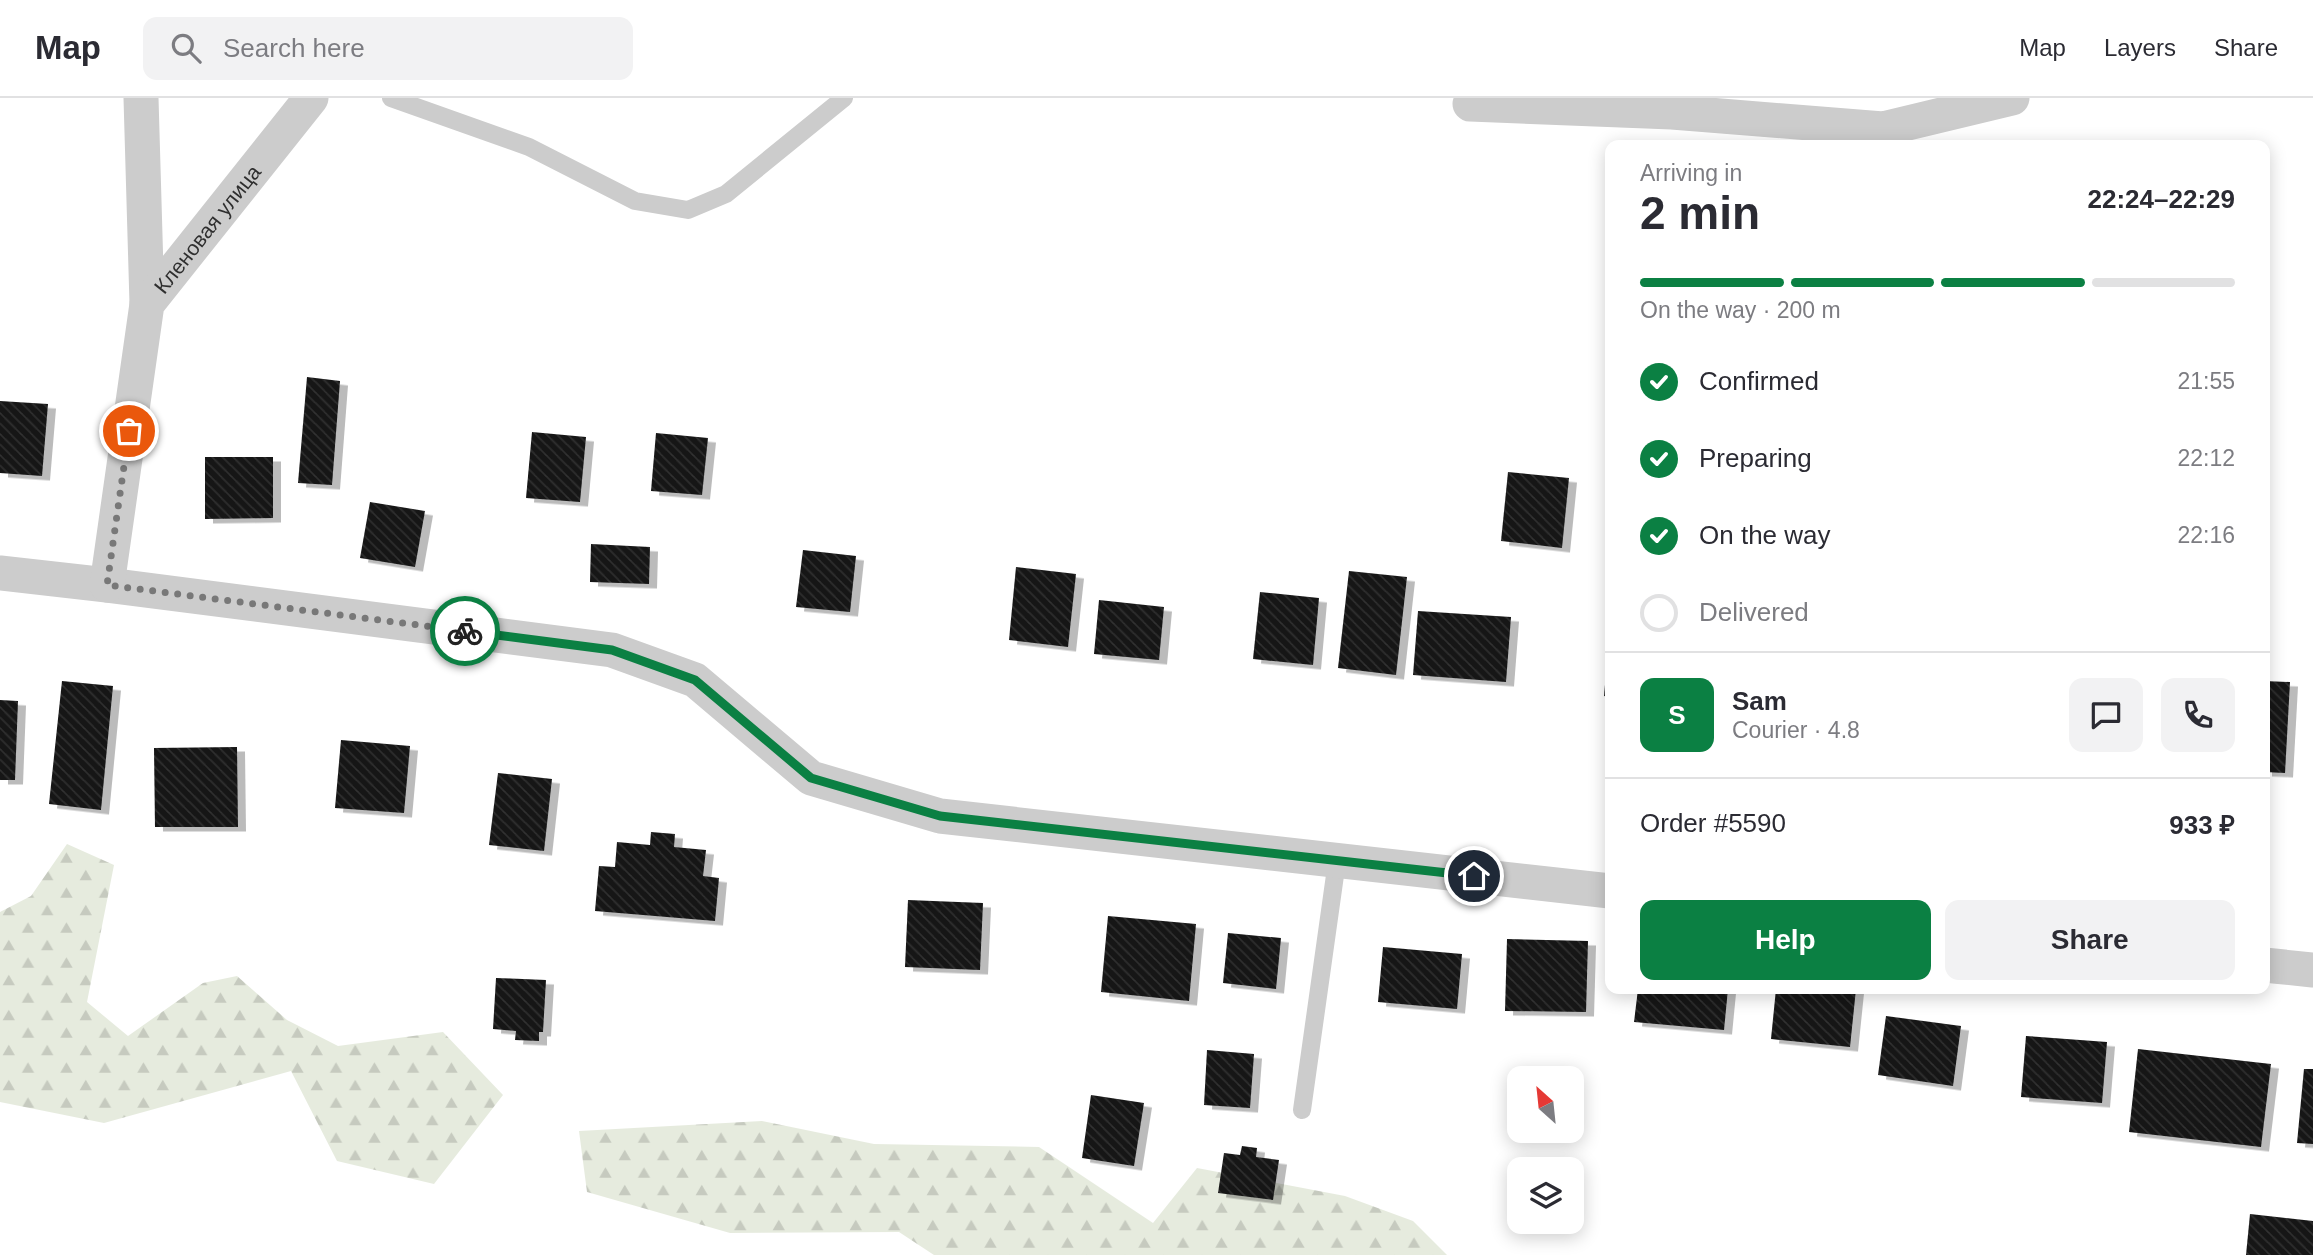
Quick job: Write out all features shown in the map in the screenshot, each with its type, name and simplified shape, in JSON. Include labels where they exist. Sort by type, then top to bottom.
[{"type":"street","points":[[141,98],[148,304]]},
{"type":"street","name":"Кленовая улица","points":[[107,585],[148,304],[311,98]]},
{"type":"street","points":[[1464,100],[1883,129],[2012,98]]},
{"type":"street","points":[[0,573],[612,650],[695,680],[811,778],[940,816],[1605,890]]},
{"type":"street","points":[[2270,966],[2313,970]]},
{"type":"lane","points":[[391,98],[529,148],[635,201],[688,209],[726,194],[844,98]]},
{"type":"lane","points":[[1302,1110],[1337,861]]},
{"type":"green space","points":[[67,844],[114,865],[87,1002],[128,1036],[203,983],[237,976],[287,1020],[338,1046],[443,1032],[503,1095],[434,1184],[337,1161],[291,1071],[104,1123],[0,1102],[0,912],[31,896]]},
{"type":"green space","points":[[762,1121],[874,1144],[1039,1147],[1153,1223],[1197,1168],[1345,1196],[1413,1221],[1447,1255],[934,1255],[899,1232],[730,1233],[587,1192],[579,1131]]},
{"type":"building","points":[[307,377],[340,381],[332,485],[298,483]]},
{"type":"building","points":[[0,401],[48,404],[42,476],[0,473]]},
{"type":"building","points":[[532,432],[586,437],[580,502],[526,498]]},
{"type":"building","points":[[656,433],[708,438],[702,495],[651,491]]},
{"type":"building","points":[[205,457],[273,457],[273,518],[205,519]]},
{"type":"building","points":[[1508,472],[1569,478],[1562,548],[1501,541]]},
{"type":"building","points":[[370,502],[425,511],[415,567],[360,558]]},
{"type":"building","points":[[591,544],[650,547],[649,584],[590,582]]},
{"type":"building","points":[[803,550],[856,556],[850,612],[796,607]]},
{"type":"building","points":[[1016,567],[1076,574],[1068,647],[1009,640]]},
{"type":"building","points":[[1349,571],[1407,577],[1396,675],[1338,668]]},
{"type":"building","points":[[1260,592],[1319,598],[1313,665],[1253,659]]},
{"type":"building","points":[[1099,600],[1164,607],[1159,660],[1094,654]]},
{"type":"building","points":[[1418,611],[1511,617],[1506,682],[1413,675]]},
{"type":"building","points":[[62,681],[113,686],[101,810],[49,804]]},
{"type":"building","points":[[2270,681],[2290,682],[2285,773],[2270,772]]},
{"type":"building","points":[[0,700],[18,701],[15,780],[0,780]]},
{"type":"building","points":[[341,740],[410,746],[404,813],[335,808]]},
{"type":"building","points":[[237,747],[238,827],[155,827],[154,748]]},
{"type":"building","points":[[498,773],[552,779],[544,851],[489,845]]},
{"type":"building","points":[[651,832],[675,834],[674,847],[706,850],[703,876],[719,878],[715,921],[595,911],[599,866],[615,867],[617,842],[650,845]]},
{"type":"building","points":[[908,900],[983,903],[980,970],[905,967]]},
{"type":"building","points":[[1108,916],[1196,924],[1189,1001],[1101,992]]},
{"type":"building","points":[[1228,933],[1281,938],[1276,989],[1223,983]]},
{"type":"building","points":[[1507,939],[1588,941],[1586,1012],[1505,1011]]},
{"type":"building","points":[[1383,947],[1462,954],[1457,1009],[1378,1002]]},
{"type":"building","points":[[496,978],[546,980],[543,1032],[539,1032],[539,1041],[515,1040],[516,1031],[493,1029]]},
{"type":"building","points":[[1637,994],[1728,994],[1724,1030],[1634,1022]]},
{"type":"building","points":[[1776,994],[1855,994],[1850,1047],[1771,1039]]},
{"type":"building","points":[[1886,1016],[1961,1026],[1953,1086],[1878,1075]]},
{"type":"building","points":[[2026,1036],[2107,1042],[2102,1103],[2021,1097]]},
{"type":"building","points":[[2138,1049],[2271,1064],[2261,1147],[2129,1132]]},
{"type":"building","points":[[1207,1050],[1254,1054],[1250,1108],[1204,1105]]},
{"type":"building","points":[[2304,1069],[2313,1069],[2313,1144],[2297,1143]]},
{"type":"building","points":[[1091,1095],[1144,1103],[1134,1166],[1082,1158]]},
{"type":"building","points":[[1242,1146],[1257,1148],[1256,1157],[1279,1160],[1273,1200],[1218,1193],[1224,1153],[1240,1155]]},
{"type":"building","points":[[2250,1214],[2313,1221],[2313,1255],[2246,1255]]},
{"type":"way so far","points":[[129,431],[107,585],[465,631]]},
{"type":"route","points":[[465,631],[612,650],[695,680],[811,778],[940,816],[1474,876]]}]
